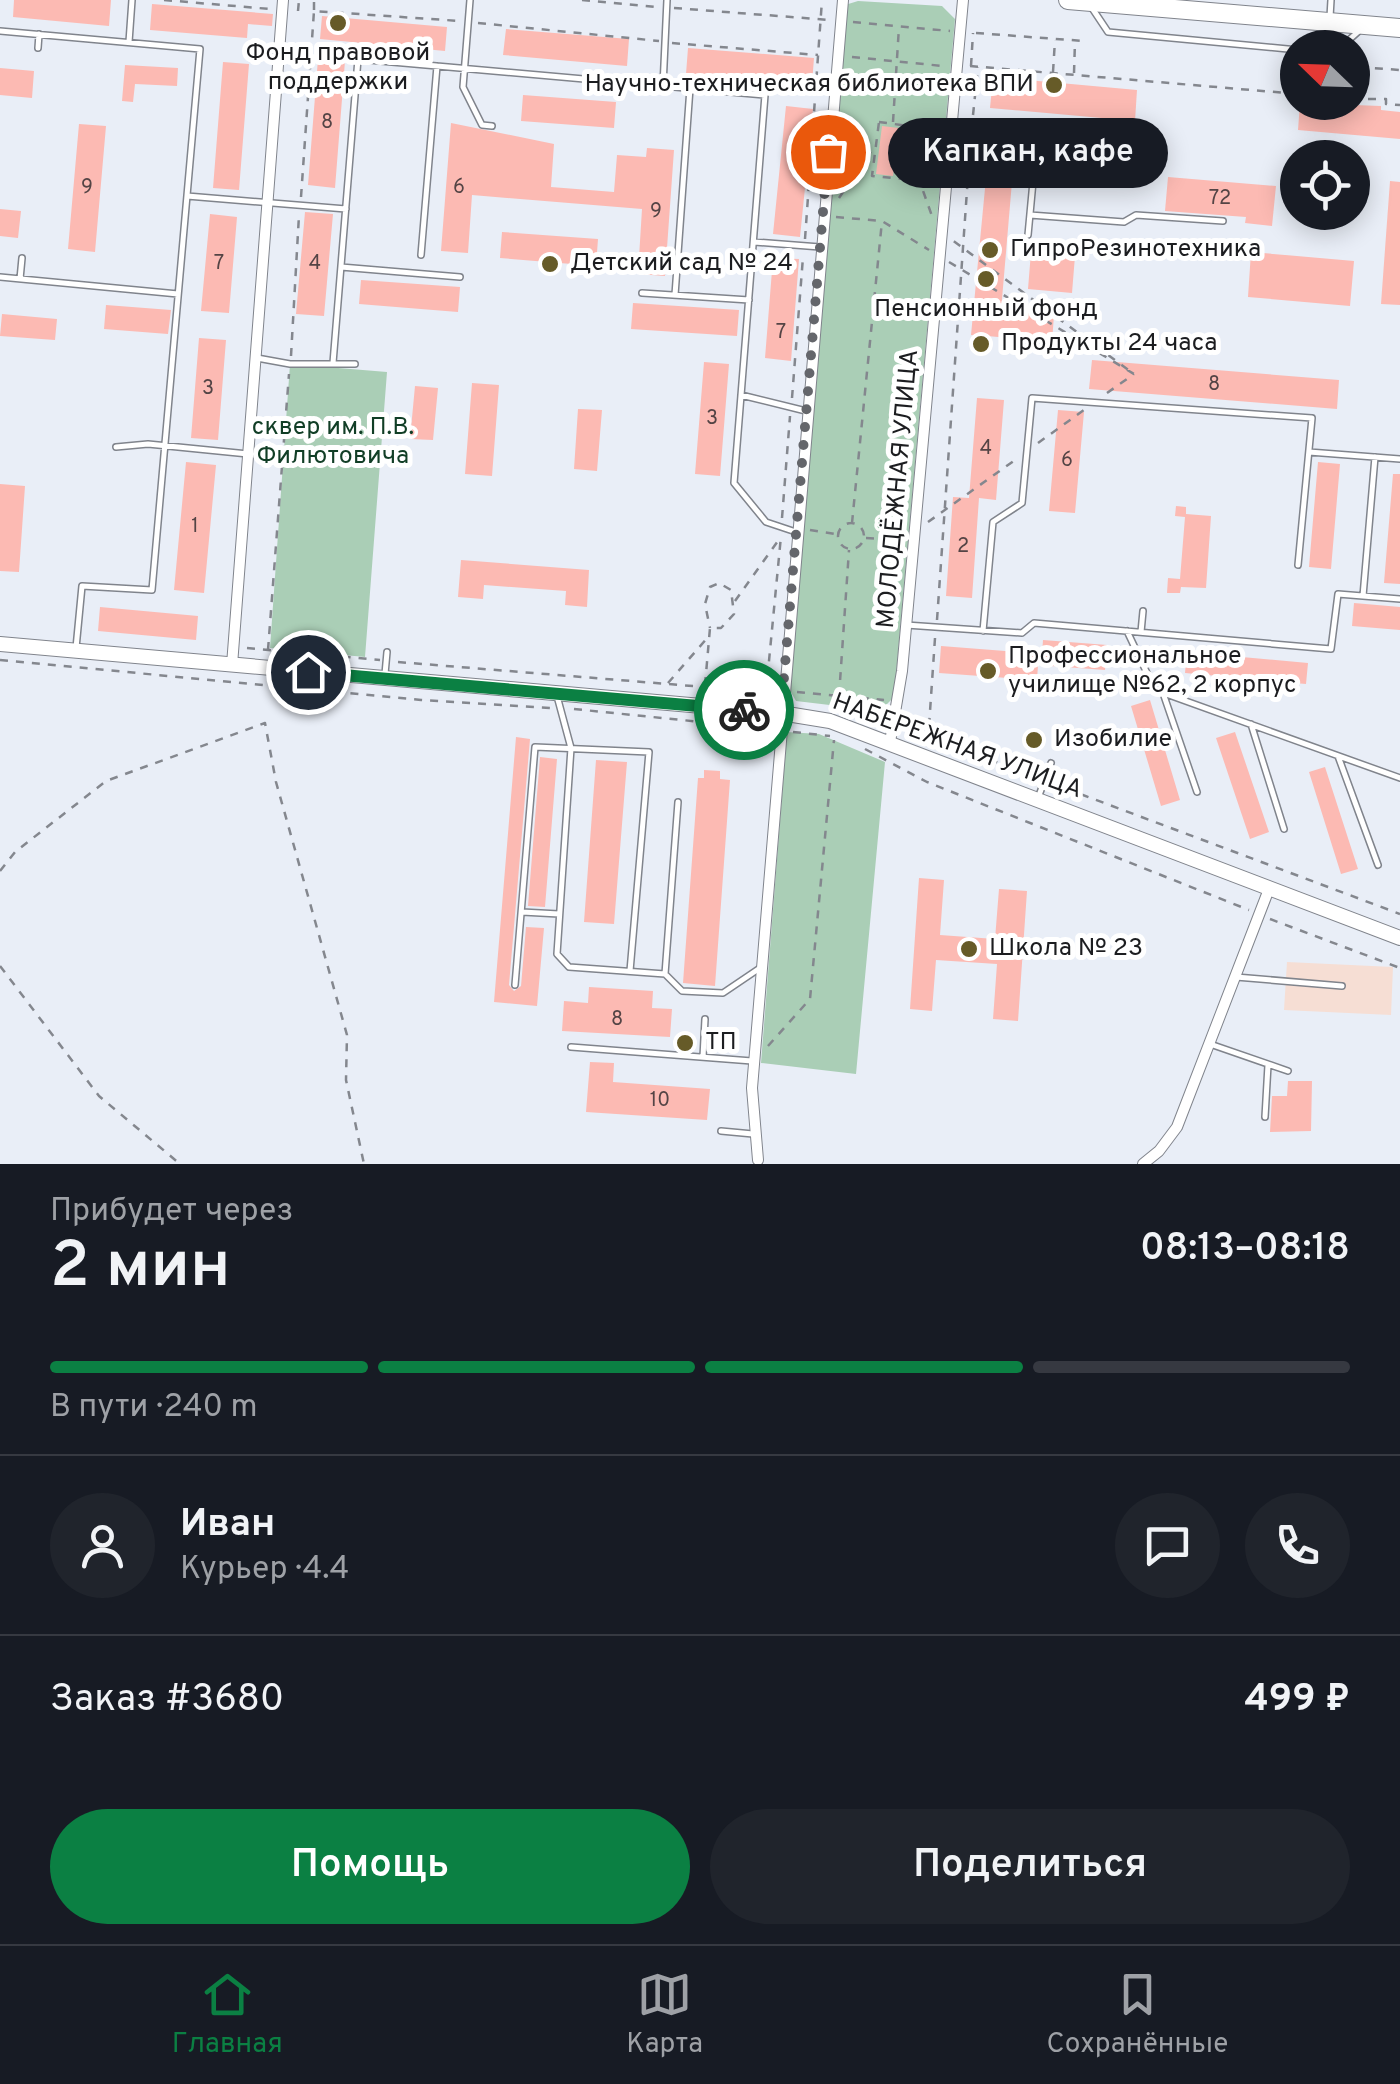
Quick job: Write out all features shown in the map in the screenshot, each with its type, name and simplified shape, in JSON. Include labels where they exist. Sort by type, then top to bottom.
[{"type":"main road","points":[[1077,1],[1400,28]]},
{"type":"street","points":[[232,665],[283,0]]},
{"type":"street","points":[[758,1160],[755,1134],[761,968],[843,0]]},
{"type":"street","name":"МОЛОДЁЖНАЯ УЛИЦА","points":[[890,742],[906,625],[949,123],[967,33],[963,0]]},
{"type":"street","name":"НАБЕРЕЖНАЯ УЛИЦА","points":[[0,644],[385,679],[557,701],[781,713],[830,721],[1400,938]]},
{"type":"street","points":[[1143,1164],[1160,1151],[1177,1126],[1270,890]]},
{"type":"lane","points":[[129,43],[132,0]]},
{"type":"lane","points":[[470,0],[462,87],[482,126],[492,126]]},
{"type":"lane","points":[[1330,21],[1331,0]]},
{"type":"lane","points":[[1077,1],[1108,32],[1280,48]]},
{"type":"lane","points":[[663,86],[667,4]]},
{"type":"lane","points":[[1360,30],[1366,25]]},
{"type":"lane","points":[[0,31],[200,50],[152,590],[82,586],[75,651]]},
{"type":"lane","points":[[38,48],[40,34]]},
{"type":"lane","points":[[333,363],[358,59],[765,95],[734,483],[766,522],[796,530]]},
{"type":"lane","points":[[422,256],[438,66]]},
{"type":"lane","points":[[675,295],[690,88]]},
{"type":"lane","points":[[949,123],[972,125],[989,134],[1024,126],[1037,139],[1028,234]]},
{"type":"lane","points":[[187,196],[346,208]]},
{"type":"lane","points":[[1030,215],[1124,222],[1136,215],[1222,222]]},
{"type":"lane","points":[[754,242],[820,246]]},
{"type":"lane","points":[[20,278],[22,258]]},
{"type":"lane","points":[[341,267],[460,277]]},
{"type":"lane","points":[[0,277],[178,294]]},
{"type":"lane","points":[[642,293],[749,300]]},
{"type":"lane","points":[[257,358],[290,364],[355,364]]},
{"type":"lane","points":[[741,395],[806,411]]},
{"type":"lane","points":[[984,631],[993,522],[1022,502],[1032,398],[1312,418],[1298,564]]},
{"type":"lane","points":[[116,448],[164,445],[250,454]]},
{"type":"lane","points":[[1309,452],[1400,459]]},
{"type":"lane","points":[[1363,596],[1375,457]]},
{"type":"lane","points":[[906,625],[1022,633],[1034,623],[1331,649],[1338,594],[1400,599]]},
{"type":"lane","points":[[1140,632],[1142,611]]},
{"type":"lane","points":[[1127,631],[1155,690],[1400,778]]},
{"type":"lane","points":[[385,679],[387,652]]},
{"type":"lane","points":[[1162,693],[1197,792]]},
{"type":"lane","points":[[557,701],[571,748],[557,954],[568,968],[665,974],[682,991],[723,993],[761,968]]},
{"type":"lane","points":[[1251,724],[1284,829]]},
{"type":"lane","points":[[516,985],[535,746],[649,752],[630,971]]},
{"type":"lane","points":[[1338,756],[1378,865]]},
{"type":"lane","points":[[1038,800],[1051,763]]},
{"type":"lane","points":[[665,974],[678,802]]},
{"type":"lane","points":[[522,912],[560,914]]},
{"type":"lane","points":[[1236,976],[1342,986]]},
{"type":"lane","points":[[703,1057],[705,1019]]},
{"type":"lane","points":[[1209,1044],[1288,1071]]},
{"type":"lane","points":[[571,1046],[703,1057],[758,1057]]},
{"type":"lane","points":[[1265,1117],[1268,1065]]},
{"type":"lane","points":[[721,1132],[755,1134]]},
{"type":"path","points":[[164,0],[272,9]]},
{"type":"path","points":[[250,7],[251,0]]},
{"type":"path","points":[[298,10],[299,0]]},
{"type":"path","points":[[268,650],[314,0]]},
{"type":"path","points":[[582,0],[667,4],[1084,42]]},
{"type":"path","points":[[246,648],[766,692],[822,0]]},
{"type":"path","points":[[314,11],[820,55]]},
{"type":"path","points":[[892,124],[899,27]]},
{"type":"path","points":[[967,33],[969,67],[1280,92]]},
{"type":"path","points":[[1053,73],[1055,39]]},
{"type":"path","points":[[1074,74],[1075,41]]},
{"type":"path","points":[[840,56],[950,66]]},
{"type":"path","points":[[978,67],[929,726],[936,738],[1400,914]]},
{"type":"path","points":[[1370,68],[1400,70]]},
{"type":"path","points":[[1370,99],[1386,99],[1386,104],[1400,105]]},
{"type":"path","points":[[909,126],[903,179],[872,176],[878,122],[909,126],[949,123]]},
{"type":"path","points":[[837,202],[876,144]]},
{"type":"path","points":[[907,146],[936,228]]},
{"type":"path","points":[[827,216],[882,221],[933,252]]},
{"type":"path","points":[[852,523],[882,221]]},
{"type":"path","points":[[951,239],[1134,374]]},
{"type":"path","points":[[950,262],[1134,374]]},
{"type":"path","points":[[1103,396],[1134,374]]},
{"type":"path","points":[[919,529],[1088,407]]},
{"type":"path","points":[[852,523],[862,529],[864,538],[861,545],[850,550],[840,543],[838,535],[842,526],[852,523]]},
{"type":"path","points":[[796,530],[838,535]]},
{"type":"path","points":[[710,628],[728,623],[734,602],[780,538]]},
{"type":"path","points":[[864,538],[904,540]]},
{"type":"path","points":[[839,696],[850,550]]},
{"type":"path","points":[[705,687],[710,628],[705,604],[710,588],[719,583],[731,590],[734,602]]},
{"type":"path","points":[[667,684],[710,635]]},
{"type":"path","points":[[0,660],[421,700],[557,701],[842,737]]},
{"type":"path","name":"НАБЕРЕЖНАЯ УЛИЦА","points":[[791,692],[890,701]]},
{"type":"path","points":[[0,871],[16,852],[106,781],[265,723],[282,800],[347,1036],[346,1080],[364,1164]]},
{"type":"path","points":[[758,1057],[810,999],[834,740]]},
{"type":"path","points":[[859,746],[927,782],[1400,968]]},
{"type":"path","points":[[0,966],[99,1096],[180,1164]]},
{"type":"shaded area","points":[[1287,962],[1393,967],[1391,1015],[1284,1010]]},
{"type":"green space","points":[[858,1],[942,6],[955,19],[894,697],[880,711],[796,701],[788,687],[845,5]]},
{"type":"green space","name":"сквер им. П.В. Филютовича","points":[[290,364],[387,372],[365,657],[270,648]]},
{"type":"green space","points":[[787,732],[819,734],[885,762],[856,1074],[761,1063]]},
{"type":"building","points":[[14,0],[111,0],[109,26],[13,17]]},
{"type":"building","points":[[152,4],[273,14],[272,26],[248,24],[247,38],[150,30]]},
{"type":"building","points":[[322,16],[447,27],[445,51],[320,39]]},
{"type":"building","points":[[506,29],[629,39],[627,66],[503,55]]},
{"type":"building","points":[[688,48],[814,58],[812,84],[686,74]]},
{"type":"building","points":[[318,59],[345,61],[335,188],[308,185]]},
{"type":"building","points":[[223,62],[249,64],[239,190],[213,188]]},
{"type":"building","points":[[125,65],[178,68],[177,86],[135,84],[133,102],[122,101]]},
{"type":"building","points":[[0,68],[34,71],[32,98],[0,95]]},
{"type":"building","points":[[993,77],[1137,90],[1135,121],[990,108]]},
{"type":"building","points":[[523,95],[616,102],[614,128],[521,121]]},
{"type":"building","points":[[786,106],[813,109],[800,237],[773,234]]},
{"type":"building","points":[[1370,106],[1400,112],[1400,139],[1298,130],[1299,120],[1370,120]]},
{"type":"building","points":[[451,123],[554,144],[551,187],[614,192],[617,155],[646,157],[647,148],[674,150],[665,276],[638,274],[642,209],[472,195],[468,253],[441,251]]},
{"type":"building","points":[[79,124],[106,126],[95,252],[68,249]]},
{"type":"building","points":[[882,126],[899,128],[893,176],[876,174]]},
{"type":"building","points":[[988,157],[1009,159],[1008,169],[1013,170],[1001,311],[1054,315],[1052,342],[987,336],[985,353],[975,352],[978,336],[971,335]]},
{"type":"building","points":[[1168,177],[1276,186],[1272,226],[1245,223],[1246,217],[1165,211]]},
{"type":"building","points":[[1390,181],[1400,182],[1400,305],[1381,304]]},
{"type":"building","points":[[0,209],[21,211],[18,238],[0,236]]},
{"type":"building","points":[[305,212],[333,214],[324,316],[296,314]]},
{"type":"building","points":[[210,214],[237,217],[229,313],[201,311]]},
{"type":"building","points":[[502,232],[598,239],[596,266],[500,258]]},
{"type":"building","points":[[1031,252],[1075,256],[1072,293],[1028,289]]},
{"type":"building","points":[[1251,252],[1354,261],[1350,306],[1248,297]]},
{"type":"building","points":[[773,258],[799,259],[791,361],[765,358]]},
{"type":"building","points":[[361,280],[460,287],[458,312],[359,304]]},
{"type":"building","points":[[633,303],[739,310],[737,336],[631,329]]},
{"type":"building","points":[[106,305],[171,310],[168,334],[104,329]]},
{"type":"building","points":[[2,314],[57,319],[55,340],[0,336]]},
{"type":"building","points":[[199,338],[226,340],[218,440],[191,438]]},
{"type":"building","points":[[1092,360],[1339,380],[1337,409],[1089,389]]},
{"type":"building","points":[[704,362],[729,364],[720,476],[695,474]]},
{"type":"building","points":[[472,383],[499,385],[492,476],[465,474]]},
{"type":"building","points":[[415,386],[438,388],[433,440],[410,439]]},
{"type":"building","points":[[977,398],[1004,400],[996,500],[979,498],[972,598],[946,596],[953,497],[969,498]]},
{"type":"building","points":[[578,409],[602,410],[597,471],[574,469]]},
{"type":"building","points":[[1058,410],[1084,412],[1075,513],[1049,511]]},
{"type":"building","points":[[186,462],[216,465],[204,593],[174,590]]},
{"type":"building","points":[[1318,462],[1340,464],[1331,569],[1309,567]]},
{"type":"building","points":[[1393,474],[1400,474],[1400,584],[1384,583]]},
{"type":"building","points":[[0,484],[25,486],[19,572],[0,571]]},
{"type":"building","points":[[1176,506],[1186,507],[1186,514],[1211,516],[1206,588],[1181,587],[1180,593],[1167,593],[1168,578],[1180,579],[1185,517],[1175,516]]},
{"type":"building","points":[[461,560],[589,570],[587,607],[565,605],[566,591],[484,585],[483,599],[458,597]]},
{"type":"building","points":[[1354,603],[1400,607],[1400,630],[1352,626]]},
{"type":"building","points":[[100,607],[198,616],[196,640],[98,631]]},
{"type":"building","points":[[1043,640],[1107,645],[1105,670],[1038,665],[1037,680],[939,673],[941,646],[1042,654]]},
{"type":"building","points":[[1187,652],[1308,663],[1306,684],[1185,673]]},
{"type":"building","points":[[1150,700],[1180,800],[1161,806],[1131,706]]},
{"type":"building","points":[[1235,732],[1269,832],[1250,839],[1216,738]]},
{"type":"building","points":[[516,737],[530,739],[509,985],[514,991],[521,986],[526,927],[544,928],[537,1006],[494,1002]]},
{"type":"building","points":[[540,757],[557,759],[545,907],[528,906]]},
{"type":"building","points":[[596,760],[627,762],[614,924],[584,922]]},
{"type":"building","points":[[1325,767],[1358,869],[1341,874],[1309,772]]},
{"type":"building","points":[[704,770],[720,771],[720,779],[730,780],[715,986],[683,983],[698,778],[704,778]]},
{"type":"building","name":"Школа № 23","points":[[919,878],[944,880],[940,935],[995,939],[999,889],[1027,891],[1018,1021],[993,1019],[997,964],[936,960],[932,1011],[910,1009]]},
{"type":"building","points":[[589,987],[653,991],[652,1008],[672,1009],[670,1037],[562,1031],[564,1001],[588,1003]]},
{"type":"building","points":[[590,1062],[614,1063],[613,1082],[710,1089],[707,1120],[586,1112]]},
{"type":"building","points":[[1288,1081],[1312,1081],[1311,1131],[1270,1132],[1272,1096],[1287,1096]]},
{"type":"way so far","points":[[744,710],[781,713],[828,152]]},
{"type":"place","name":"Фонд правовой поддержки","points":[[338,23]]},
{"type":"place","name":"Научно-техническая библиотека ВПИ","points":[[1054,85]]},
{"type":"place","name":"Капкан, кафе","points":[[828,152]]},
{"type":"place","name":"ГипроРезинотехника","points":[[990,250]]},
{"type":"place","name":"Детский сад № 24","points":[[550,264]]},
{"type":"place","name":"Пенсионный фонд","points":[[986,279]]},
{"type":"place","name":"Продукты 24 часа","points":[[981,344]]},
{"type":"place","name":"Профессиональное училище №62, 2 корпус","points":[[988,671]]},
{"type":"place","name":"Изобилие","points":[[1034,740]]},
{"type":"place","name":"Школа № 23","points":[[969,949]]},
{"type":"place","name":"ТП","points":[[685,1043]]},
{"type":"route","points":[[308,672],[744,710]]}]
